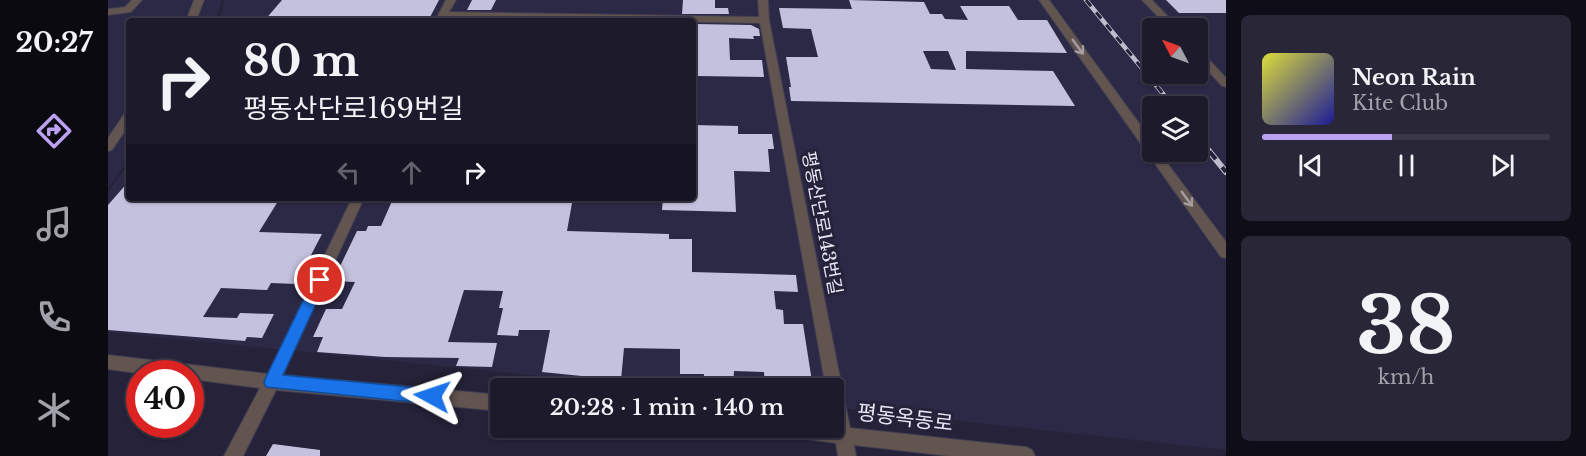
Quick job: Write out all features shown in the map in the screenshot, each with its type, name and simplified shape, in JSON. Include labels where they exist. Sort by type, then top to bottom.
[{"type":"street","points":[[108,12],[128,10],[137,0]]},
{"type":"street","points":[[192,18],[199,0]]},
{"type":"street","points":[[442,18],[451,0]]},
{"type":"street","name":"평동산단로143번길","points":[[763,0],[764,20],[833,378]]},
{"type":"street","points":[[1044,0],[1142,136]]},
{"type":"street","points":[[1147,0],[1164,18]]},
{"type":"street","points":[[696,20],[764,20]]},
{"type":"street","points":[[1208,65],[1226,84]]},
{"type":"street","points":[[108,147],[126,120]]},
{"type":"street","points":[[1161,162],[1226,253]]},
{"type":"street","points":[[233,456],[272,382],[357,201]]},
{"type":"street","points":[[108,362],[272,382],[490,402]]},
{"type":"street","name":"평동산단로143번길","points":[[844,433],[847,456]]},
{"type":"street","name":"평동옥동로","points":[[844,433],[1026,456]]},
{"type":"shaded area","points":[[108,0],[222,0],[216,18],[126,18],[126,162],[108,188]]},
{"type":"shaded area","points":[[225,0],[1226,0],[1226,450],[844,408],[844,378],[561,378],[108,332],[108,192],[126,167],[126,201],[696,201],[696,18],[220,18]]},
{"type":"building","points":[[282,0],[439,0],[430,18],[267,18]]},
{"type":"building","points":[[472,0],[496,0],[491,10],[467,10]]},
{"type":"building","points":[[683,0],[715,0],[715,8],[728,8],[729,14],[682,14]]},
{"type":"building","points":[[849,0],[924,2],[930,14],[942,14],[945,19],[968,20],[960,6],[1009,6],[1018,20],[1047,20],[1067,53],[966,51],[966,69],[1053,71],[1075,106],[791,101],[786,57],[818,57],[811,29],[783,28],[779,8],[852,9]],"holes":[[[923,51],[948,51],[956,70],[931,69]]]},
{"type":"building","points":[[1166,0],[1226,0],[1226,13],[1179,13]]},
{"type":"building","points":[[696,24],[751,25],[759,29],[760,36],[753,36],[754,39],[729,38],[730,60],[762,60],[764,77],[697,76]]},
{"type":"building","points":[[696,125],[738,126],[738,134],[772,134],[774,149],[768,149],[770,172],[734,171],[736,212],[662,210],[663,201],[696,201]]},
{"type":"building","points":[[126,184],[126,201],[278,201],[259,232],[322,234],[296,284],[271,283],[267,290],[221,288],[203,317],[237,318],[240,313],[274,314],[262,338],[247,337],[245,341],[108,330],[108,205]]},
{"type":"building","points":[[392,201],[572,203],[567,231],[669,234],[669,239],[692,239],[692,272],[796,275],[798,292],[774,291],[776,309],[783,310],[784,324],[803,324],[811,378],[764,378],[764,372],[734,371],[734,378],[704,378],[704,374],[680,374],[680,349],[624,348],[621,378],[542,372],[550,330],[519,330],[518,336],[497,335],[503,308],[499,308],[503,291],[464,290],[448,342],[497,343],[492,367],[456,366],[459,358],[385,357],[317,352],[323,337],[313,337],[326,309],[342,309],[355,282],[333,281],[357,231],[366,231],[368,226],[381,226]]},
{"type":"building","points":[[273,444],[320,450],[320,456],[266,456]]},
{"type":"railway","points":[[1086,0],[1165,96]]},
{"type":"railway","points":[[1208,150],[1226,172]]},
{"type":"route","points":[[320,280],[272,382],[432,396]]}]
